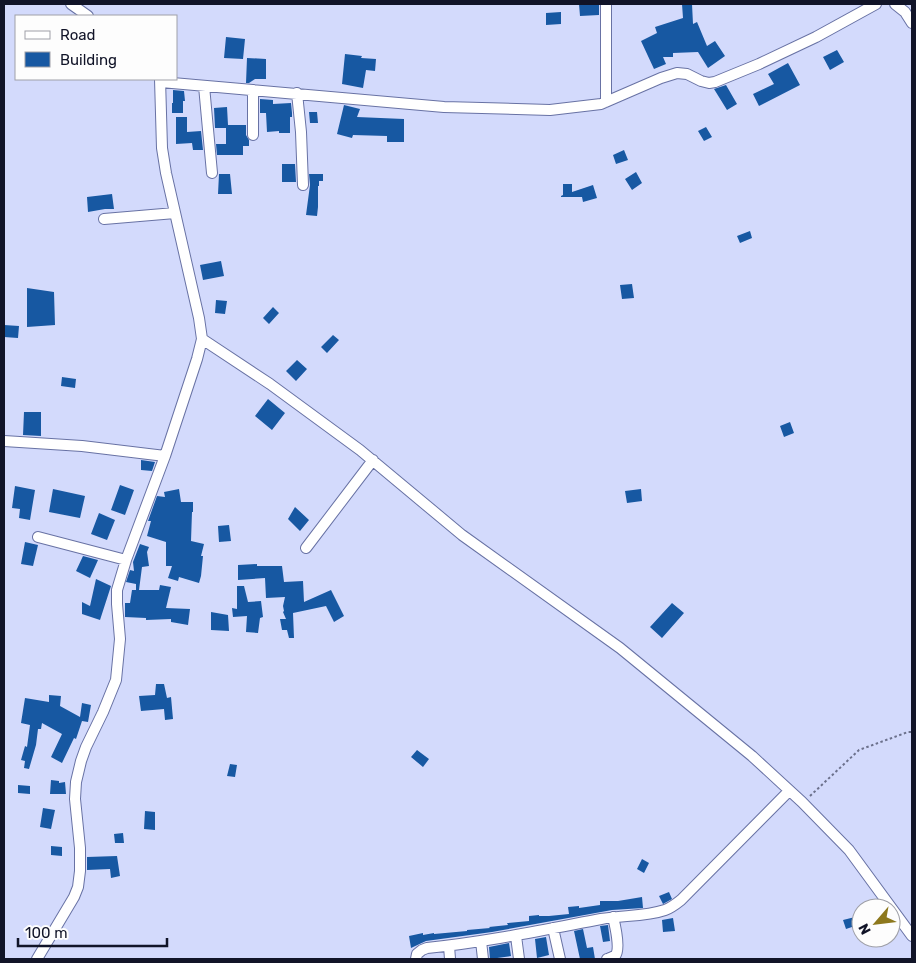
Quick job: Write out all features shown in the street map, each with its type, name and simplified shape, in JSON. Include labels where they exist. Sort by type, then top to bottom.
[{"type":"street","points":[[71,4],[87,15]]},
{"type":"street","points":[[606,4],[606,102]]},
{"type":"street","points":[[37,959],[78,887],[80,848],[76,782],[86,748],[116,680],[120,639],[117,590],[126,560],[165,456],[202,339],[162,148],[161,80],[204,86],[444,107],[550,110],[595,106],[677,73],[687,74],[709,83],[715,82],[816,37],[876,4]]},
{"type":"street","points":[[895,4],[905,12],[912,23]]},
{"type":"street","points":[[204,86],[212,173]]},
{"type":"street","points":[[253,90],[253,135]]},
{"type":"street","points":[[297,93],[303,185]]},
{"type":"street","points":[[104,219],[175,213]]},
{"type":"street","points":[[202,339],[270,384],[360,450],[462,535],[620,648],[752,756],[802,802],[848,850],[912,936]]},
{"type":"street","points":[[4,441],[82,446],[165,456]]},
{"type":"street","points":[[306,548],[373,460]]},
{"type":"street","points":[[38,537],[126,560]]},
{"type":"street","points":[[416,959],[417,954],[427,948],[516,936],[613,917],[655,912],[674,906],[789,791]]},
{"type":"street","points":[[607,959],[615,956],[618,947],[613,917]]},
{"type":"street","points":[[553,928],[560,959]]},
{"type":"street","points":[[516,936],[519,959]]},
{"type":"street","points":[[481,941],[483,959]]},
{"type":"street","points":[[449,946],[450,959]]},
{"type":"path","points":[[802,802],[859,750],[912,732]]},
{"type":"building","points":[[579,4],[599,4],[599,15],[580,16]]},
{"type":"building","points":[[682,4],[692,4],[693,24],[697,22],[707,46],[715,41],[725,56],[708,68],[698,52],[673,53],[673,57],[663,57],[666,64],[654,69],[641,41],[657,33],[655,27],[683,18]]},
{"type":"building","points":[[561,12],[561,24],[546,25],[546,13]]},
{"type":"building","points":[[226,37],[245,39],[243,59],[224,58]]},
{"type":"building","points":[[837,50],[844,62],[830,70],[823,57]]},
{"type":"building","points":[[345,54],[376,59],[375,71],[366,70],[363,88],[342,84]]},
{"type":"building","points":[[247,58],[266,59],[266,79],[255,79],[246,83]]},
{"type":"building","points":[[788,63],[800,85],[759,106],[753,94],[774,84],[768,74]]},
{"type":"building","points":[[726,85],[737,104],[727,110],[714,89]]},
{"type":"building","points":[[173,90],[184,91],[183,113],[172,113]]},
{"type":"building","points":[[260,99],[273,100],[273,104],[291,103],[290,133],[279,133],[279,131],[267,132],[266,113],[260,113]]},
{"type":"building","points":[[344,105],[360,109],[357,117],[404,119],[404,142],[387,142],[387,136],[353,135],[352,138],[337,134]]},
{"type":"building","points":[[227,107],[228,125],[246,125],[249,146],[243,146],[243,155],[217,155],[216,144],[226,144],[226,128],[215,128],[214,108]]},
{"type":"building","points":[[309,112],[317,112],[318,123],[310,123]]},
{"type":"building","points":[[176,117],[187,117],[187,132],[201,131],[203,150],[193,150],[192,143],[176,144]]},
{"type":"building","points":[[706,127],[712,137],[704,141],[698,131]]},
{"type":"building","points":[[624,150],[628,160],[616,164],[613,155]]},
{"type":"building","points":[[282,164],[295,164],[296,182],[282,182]]},
{"type":"building","points":[[636,172],[642,183],[632,190],[625,179]]},
{"type":"building","points":[[219,174],[230,174],[232,194],[218,194]]},
{"type":"building","points":[[309,174],[323,174],[323,181],[319,181],[318,186],[317,216],[306,215],[310,185]]},
{"type":"building","points":[[563,184],[572,184],[572,192],[593,185],[597,198],[583,202],[582,197],[561,197],[563,195]]},
{"type":"building","points":[[112,194],[114,209],[88,212],[87,197]]},
{"type":"building","points":[[750,231],[752,238],[740,243],[737,236]]},
{"type":"building","points":[[221,261],[224,276],[203,280],[200,265]]},
{"type":"building","points":[[632,284],[634,298],[622,299],[620,285]]},
{"type":"building","points":[[27,288],[54,292],[55,325],[27,327]]},
{"type":"building","points":[[216,300],[227,301],[225,314],[215,313]]},
{"type":"building","points":[[273,307],[279,313],[269,324],[263,318]]},
{"type":"building","points":[[4,325],[19,326],[18,338],[4,337]]},
{"type":"building","points":[[333,335],[339,340],[327,353],[321,347]]},
{"type":"building","points":[[297,360],[307,369],[296,381],[286,371]]},
{"type":"building","points":[[62,377],[76,379],[75,388],[61,386]]},
{"type":"building","points":[[268,399],[285,413],[272,430],[255,416]]},
{"type":"building","points":[[24,412],[41,412],[41,436],[23,435]]},
{"type":"building","points":[[790,422],[794,433],[784,437],[780,426]]},
{"type":"building","points":[[141,460],[155,462],[152,471],[141,470]]},
{"type":"building","points":[[120,485],[134,490],[125,515],[111,510]]},
{"type":"building","points":[[15,486],[35,490],[30,520],[19,518],[20,509],[12,508]]},
{"type":"building","points":[[53,489],[85,496],[80,518],[49,512]]},
{"type":"building","points":[[179,489],[181,502],[193,502],[191,541],[204,544],[199,583],[179,577],[178,581],[168,578],[172,566],[166,566],[166,542],[147,536],[151,521],[148,521],[157,496],[165,497],[164,492]]},
{"type":"building","points":[[641,489],[642,501],[627,503],[625,491]]},
{"type":"building","points":[[295,507],[309,520],[300,531],[288,519]]},
{"type":"building","points":[[99,513],[115,520],[107,540],[91,534]]},
{"type":"building","points":[[229,525],[231,541],[219,542],[218,526]]},
{"type":"building","points":[[25,542],[38,545],[33,566],[21,564]]},
{"type":"building","points":[[140,544],[149,547],[147,552],[149,566],[142,567],[139,590],[159,590],[160,585],[171,587],[166,608],[190,609],[188,625],[171,622],[171,619],[146,620],[146,618],[125,617],[125,603],[130,603],[132,590],[136,590],[136,584],[126,582],[130,570],[134,571],[133,562]]},
{"type":"building","points":[[83,556],[98,560],[90,578],[76,571]]},
{"type":"building","points":[[257,564],[257,566],[282,566],[284,582],[303,581],[304,602],[331,590],[344,616],[334,622],[326,606],[293,613],[294,638],[289,638],[287,630],[282,630],[280,619],[286,619],[283,612],[285,597],[266,598],[265,578],[238,580],[238,565]]},
{"type":"building","points":[[96,579],[111,586],[100,620],[82,614],[82,602],[90,606]]},
{"type":"building","points":[[237,586],[244,586],[248,602],[261,601],[263,617],[260,618],[258,633],[246,632],[247,616],[233,617],[232,608],[237,609]]},
{"type":"building","points":[[672,603],[684,613],[662,638],[650,627]]},
{"type":"building","points":[[211,612],[228,615],[229,631],[211,630]]},
{"type":"building","points":[[156,684],[164,684],[167,698],[171,697],[173,719],[165,720],[164,709],[141,711],[139,696],[155,695]]},
{"type":"building","points":[[49,695],[61,696],[60,706],[80,717],[82,703],[91,705],[88,722],[82,721],[76,739],[74,738],[62,763],[51,757],[62,734],[42,723],[41,729],[38,729],[36,745],[29,769],[24,768],[25,761],[21,760],[25,746],[27,747],[30,725],[21,723],[25,698],[49,702]]},
{"type":"building","points":[[417,750],[429,759],[423,767],[411,757]]},
{"type":"building","points":[[230,764],[237,765],[235,777],[227,776]]},
{"type":"building","points":[[51,780],[59,781],[59,783],[65,782],[66,794],[50,794]]},
{"type":"building","points":[[18,785],[30,786],[30,794],[18,793]]},
{"type":"building","points":[[43,808],[55,810],[51,829],[40,827]]},
{"type":"building","points":[[145,811],[155,812],[155,830],[144,829]]},
{"type":"building","points":[[123,833],[124,843],[115,843],[114,834]]},
{"type":"building","points":[[51,846],[62,847],[62,856],[51,855]]},
{"type":"building","points":[[117,856],[120,876],[111,878],[110,869],[87,870],[87,857]]},
{"type":"building","points":[[642,859],[649,863],[644,873],[637,869]]},
{"type":"building","points":[[669,892],[672,899],[663,904],[659,896]]},
{"type":"building","points":[[642,897],[643,908],[612,910],[492,932],[426,941],[411,948],[409,936],[508,925],[507,923],[529,921],[529,916],[569,914],[568,907],[579,906],[579,908],[600,905],[600,901],[618,901]]},
{"type":"building","points":[[673,918],[675,931],[663,932],[662,920]]},
{"type":"building","points":[[851,918],[851,927],[846,929],[843,920]]},
{"type":"building","points":[[608,925],[610,941],[603,942],[600,926]]},
{"type":"building","points":[[583,929],[587,948],[593,947],[595,959],[580,959],[574,931]]},
{"type":"building","points":[[546,937],[549,955],[537,958],[535,939]]},
{"type":"building","points":[[509,943],[511,956],[490,959],[489,947]]}]
